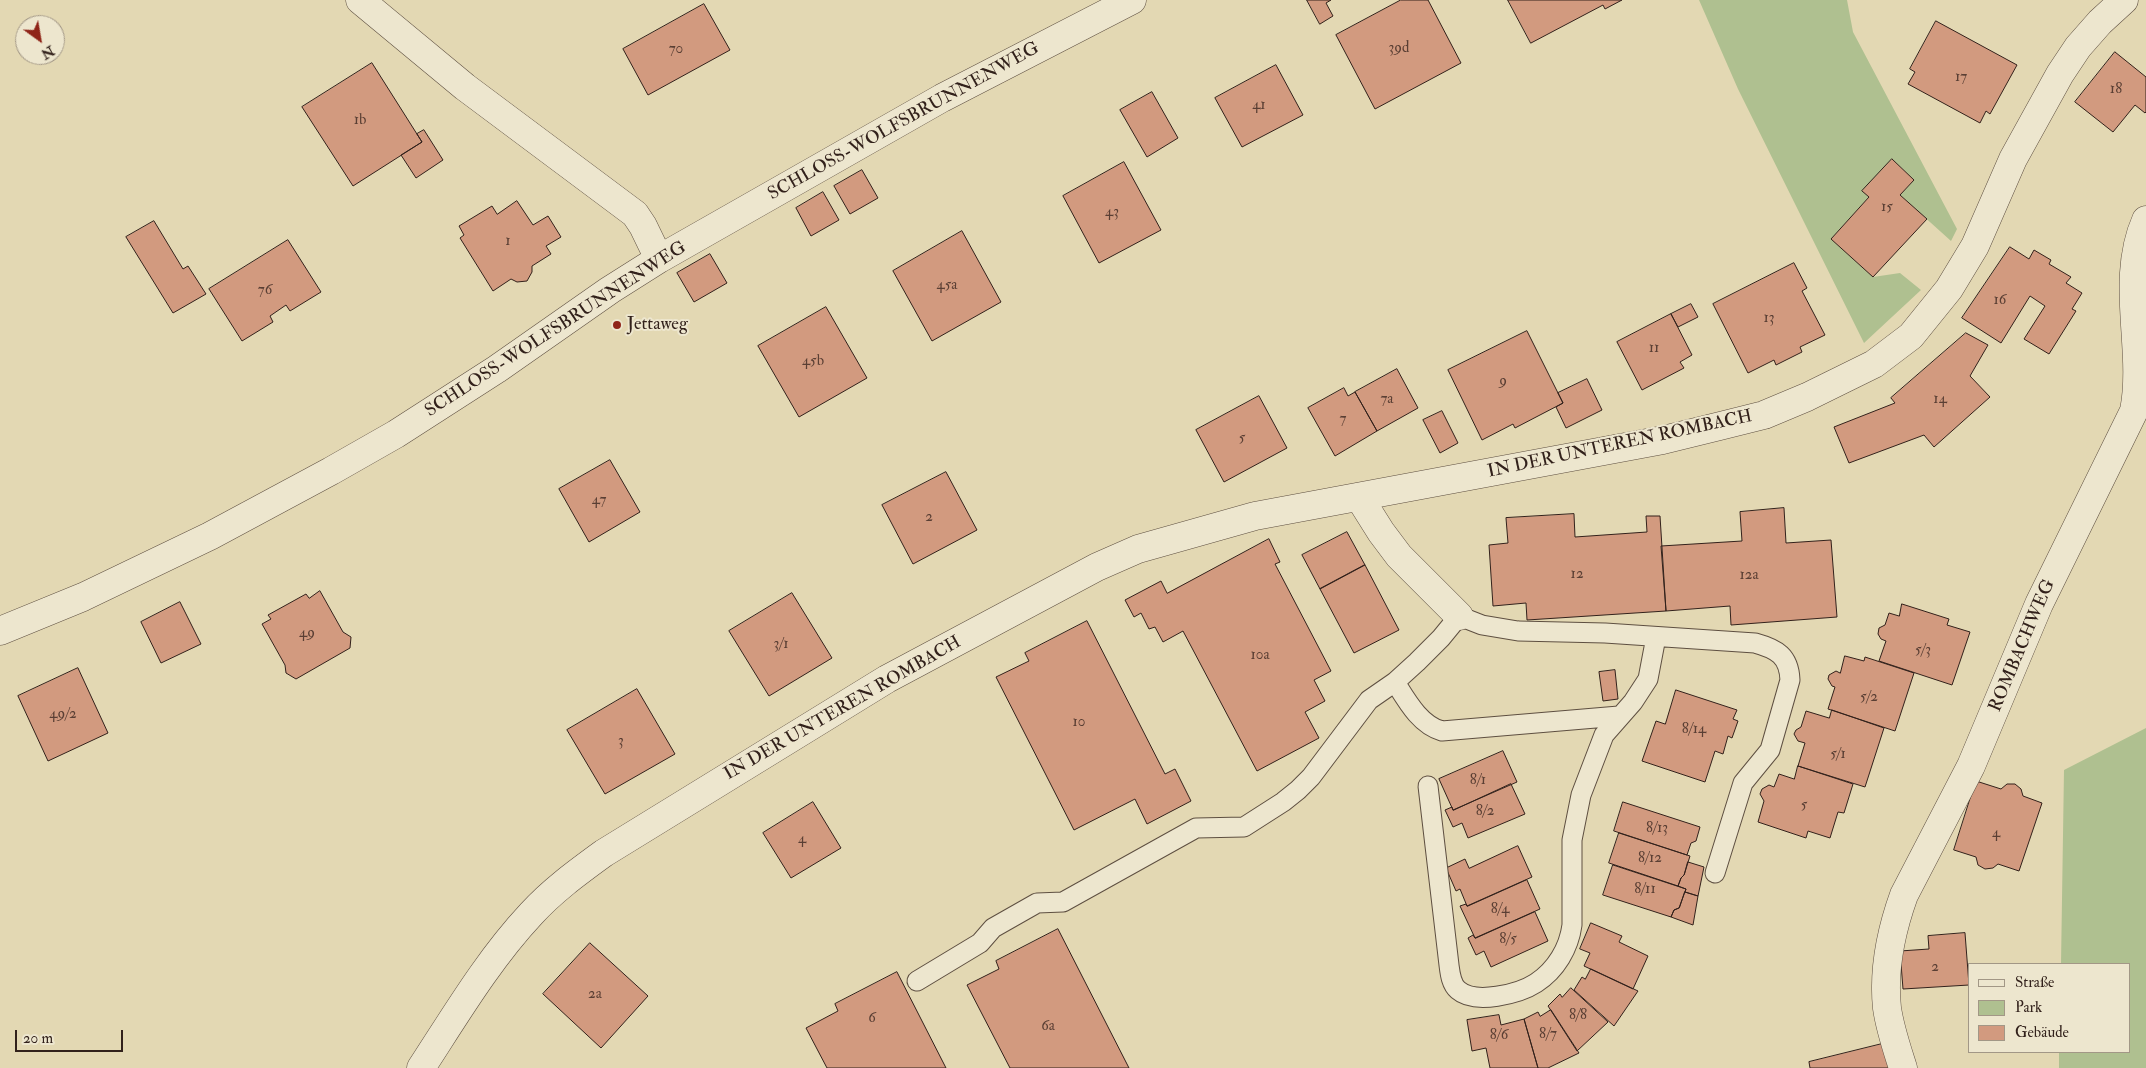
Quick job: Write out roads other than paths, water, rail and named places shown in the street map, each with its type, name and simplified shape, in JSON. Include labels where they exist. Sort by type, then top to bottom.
[{"type":"street","points":[[360,0],[465,87],[635,214],[659,259]]},
{"type":"street","name":"SCHLOSS-WOLFSBRUNNENWEG","points":[[0,631],[83,597],[210,536],[396,434],[498,368],[610,290],[659,259],[942,98],[1132,0]]},
{"type":"street","name":"IN DER UNTEREN ROMBACH","points":[[421,1068],[491,962],[531,914],[567,880],[604,853],[856,697],[1068,582],[1138,549],[1255,516],[1662,440],[1764,415],[1807,397],[1887,355],[1923,323],[1949,289],[1975,246],[2014,159],[2060,74],[2078,47],[2100,22],[2124,0]]},
{"type":"street","name":"ROMBACHWEG","points":[[1903,1068],[1892,1032],[1886,994],[1888,964],[1896,916],[1904,895],[1971,766],[2039,604],[2134,411],[2139,392],[2140,374],[2134,268],[2146,220]]},
{"type":"street","points":[[1359,497],[1381,532],[1400,556],[1459,616]]},
{"type":"lane","points":[[918,981],[980,942],[993,928],[1037,903],[1063,902],[1196,828],[1244,827],[1298,790],[1321,764],[1370,700],[1395,682],[1440,638],[1459,616],[1501,629],[1605,633],[1755,643],[1776,650],[1786,661],[1790,669],[1790,680],[1770,750],[1743,783],[1715,873]]},
{"type":"lane","points":[[1428,786],[1448,965],[1453,983],[1458,990],[1468,995],[1481,997],[1502,996],[1536,983],[1565,952],[1570,937],[1572,926],[1571,857],[1574,831],[1582,795],[1598,748],[1604,735],[1633,702],[1648,679],[1656,637]]},
{"type":"lane","points":[[1395,682],[1422,720],[1430,727],[1442,731],[1619,716]]},
{"type":"place","name":"Jettaweg","points":[[617,325]]}]
